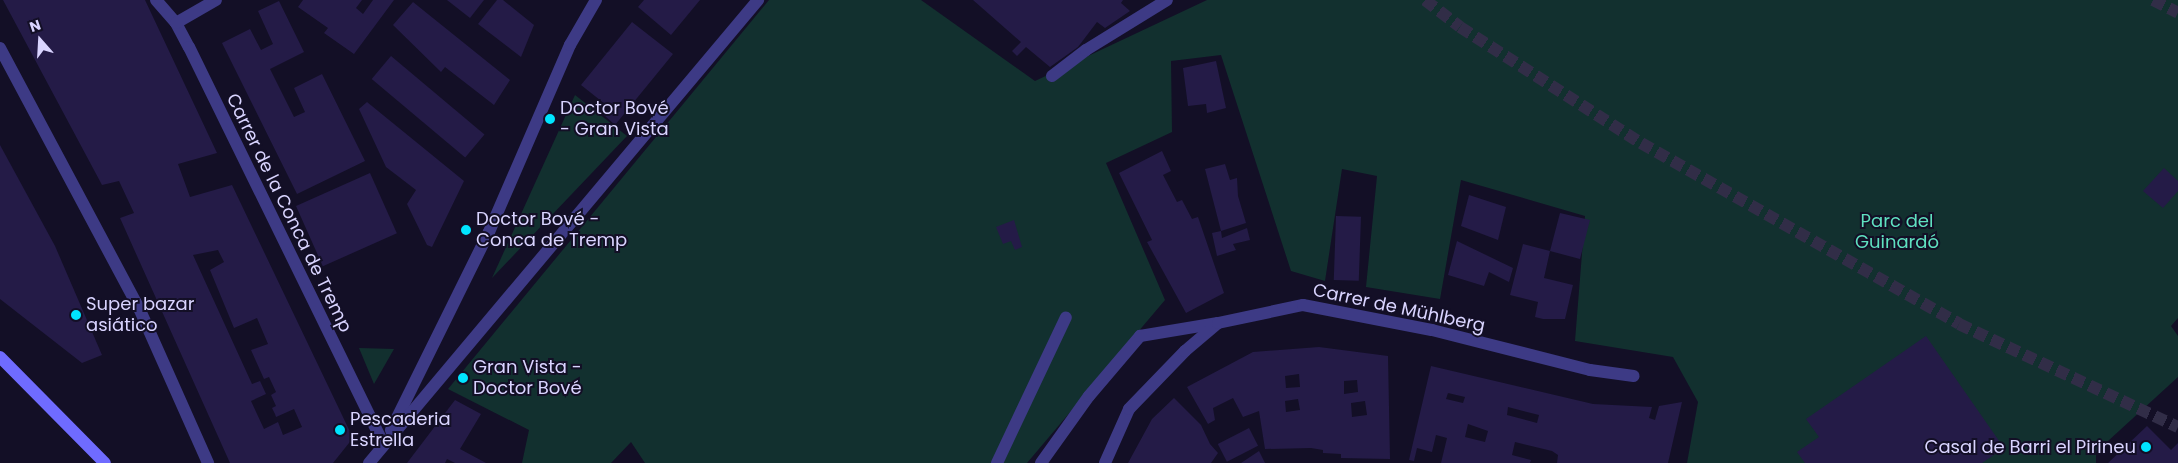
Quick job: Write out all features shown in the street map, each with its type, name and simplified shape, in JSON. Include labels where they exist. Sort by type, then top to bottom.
[{"type":"street","name":"Carrer de la Conca de Tremp","points":[[156,0],[176,23],[384,445]]},
{"type":"street","points":[[176,23],[216,0]]},
{"type":"street","points":[[384,445],[489,232],[570,45],[596,0]]},
{"type":"street","points":[[369,463],[758,0]]},
{"type":"street","points":[[1052,76],[1086,50],[1168,0]]},
{"type":"street","points":[[0,48],[138,308],[208,463]]},
{"type":"street","name":"Carrer de Mühlberg","points":[[1105,463],[1129,409],[1185,351],[1218,323],[1303,305],[1432,330],[1590,370],[1634,376]]},
{"type":"street","points":[[997,463],[1066,317]]},
{"type":"street","points":[[1041,463],[1090,396],[1140,336],[1218,323]]},
{"type":"street","points":[[0,357],[105,463]]},
{"type":"green space","name":"Parc del Guinardó","points":[[769,0],[921,0],[1035,81],[1207,0],[2178,0],[2178,318],[2171,326],[2178,336],[2178,377],[2096,452],[2096,463],[1687,463],[1698,402],[1673,357],[1575,341],[1585,216],[1461,180],[1440,299],[1366,287],[1377,176],[1342,169],[1325,281],[1291,271],[1221,55],[1171,61],[1172,132],[1106,163],[1165,300],[1027,463],[645,463],[631,442],[611,463],[522,463],[529,430],[448,389]]},
{"type":"green space","points":[[575,95],[627,136],[492,278]]},
{"type":"green space","points":[[359,348],[394,349],[374,384]]},
{"type":"building","points":[[3,0],[145,0],[217,153],[178,164],[190,197],[232,185],[353,438],[333,463],[230,463],[120,218],[134,213],[119,181],[102,185]],"holes":[[[218,250],[224,262],[210,270],[234,328],[257,318],[268,344],[251,350],[264,379],[269,377],[276,392],[271,395],[276,406],[272,408],[276,417],[294,409],[302,427],[283,435],[278,422],[264,429],[251,401],[266,394],[260,381],[252,384],[193,255]]]},
{"type":"building","points":[[303,0],[362,0],[356,8],[363,14],[373,0],[394,0],[354,54],[324,33],[328,28],[298,7]]},
{"type":"building","points":[[447,0],[484,0],[470,18]]},
{"type":"building","points":[[497,0],[503,0],[534,25],[521,57],[478,24]]},
{"type":"building","points":[[644,0],[700,0],[671,35],[638,7]]},
{"type":"building","points":[[973,0],[1123,0],[1121,3],[1130,11],[1105,28],[1097,22],[1078,47],[1050,67],[1026,47],[1017,56],[1012,51],[1021,42]]},
{"type":"building","points":[[279,1],[304,52],[270,69],[294,117],[305,112],[294,88],[322,74],[365,161],[297,194],[222,43],[250,29],[261,50],[273,44],[258,11]]},
{"type":"building","points":[[413,2],[510,80],[494,105],[445,67],[441,72],[393,25]]},
{"type":"building","points":[[632,22],[673,54],[615,125],[604,115],[610,108],[581,85]]},
{"type":"building","points":[[391,56],[484,134],[465,157],[372,79]]},
{"type":"building","points":[[1216,61],[1226,108],[1207,113],[1206,104],[1188,106],[1183,68]]},
{"type":"building","points":[[367,102],[464,181],[432,247],[427,245],[407,204],[416,190],[386,167],[359,109]]},
{"type":"building","points":[[0,145],[55,246],[102,355],[82,363],[0,299]]},
{"type":"building","points":[[1162,151],[1171,171],[1163,175],[1177,202],[1182,200],[1192,219],[1198,217],[1224,293],[1186,313],[1147,242],[1152,240],[1119,173]]},
{"type":"building","points":[[1225,164],[1230,180],[1237,178],[1238,196],[1246,223],[1221,231],[1205,169]]},
{"type":"building","points":[[2164,168],[2178,181],[2178,191],[2163,208],[2143,191]]},
{"type":"building","points":[[370,173],[397,233],[323,266],[296,206]]},
{"type":"building","points":[[1469,195],[1506,207],[1498,240],[1461,226]]},
{"type":"building","points":[[1560,213],[1590,220],[1580,259],[1550,251]]},
{"type":"building","points":[[1336,216],[1361,217],[1359,281],[1334,280]]},
{"type":"building","points":[[1014,220],[1022,247],[1015,250],[1011,241],[1003,244],[996,227]]},
{"type":"building","points":[[1247,228],[1250,240],[1233,244],[1236,250],[1217,256],[1212,233],[1221,231],[1222,238]]},
{"type":"building","points":[[1457,241],[1513,268],[1509,282],[1489,272],[1484,286],[1448,275]]},
{"type":"building","points":[[1523,244],[1550,251],[1544,278],[1573,285],[1565,319],[1535,317],[1538,302],[1510,295]]},
{"type":"building","points":[[1926,336],[2004,448],[1982,463],[1805,463],[1797,452],[1819,437],[1806,419]]},
{"type":"building","points":[[1319,347],[1388,356],[1390,459],[1341,458],[1341,454],[1323,453],[1323,450],[1311,448],[1265,449],[1259,411],[1243,417],[1233,398],[1213,408],[1215,420],[1208,424],[1187,387],[1253,352]],"holes":[[[1299,374],[1300,387],[1286,388],[1285,376]],[[1357,380],[1358,392],[1344,394],[1344,381]],[[1298,399],[1300,410],[1286,412],[1285,401]],[[1365,401],[1367,415],[1352,417],[1351,403]]]},
{"type":"building","points":[[1431,366],[1593,404],[1652,407],[1649,418],[1655,420],[1659,406],[1682,402],[1668,463],[1557,463],[1558,455],[1552,451],[1515,442],[1512,455],[1531,460],[1530,463],[1441,463],[1447,438],[1436,435],[1432,452],[1417,448],[1414,461],[1409,460]],"holes":[[[1448,393],[1465,397],[1463,403],[1446,399]],[[1508,407],[1539,415],[1537,423],[1507,415]],[[1468,424],[1488,431],[1485,442],[1465,437]]]},
{"type":"building","points":[[1174,398],[1201,425],[1210,444],[1218,453],[1211,463],[1128,463],[1152,419]]},
{"type":"building","points":[[455,400],[481,414],[460,449],[486,463],[455,463],[447,459],[445,463],[407,463]]},
{"type":"building","name":"Casal de Barri el Pirineu","points":[[2147,426],[2171,450],[2178,443],[2178,463],[2108,463]]},
{"type":"building","points":[[1249,428],[1258,446],[1227,462],[1218,444]]},
{"type":"building","points":[[1259,451],[1265,463],[1241,463]]},
{"type":"tunnel","points":[[1425,0],[1460,27],[1641,143],[1959,324],[2178,427]]},
{"type":"tunnel","points":[[2153,0],[2178,13]]},
{"type":"place","name":"Doctor Bové - Gran Vista","points":[[550,119]]},
{"type":"place","name":"Doctor Bové - Conca de Tremp","points":[[466,230]]},
{"type":"place","name":"Super bazar asiático","points":[[76,315]]},
{"type":"place","name":"Gran Vista - Doctor Bové","points":[[463,378]]},
{"type":"place","name":"Pescaderia Estrella","points":[[340,430]]},
{"type":"place","name":"Casal de Barri el Pirineu","points":[[2146,447]]}]
